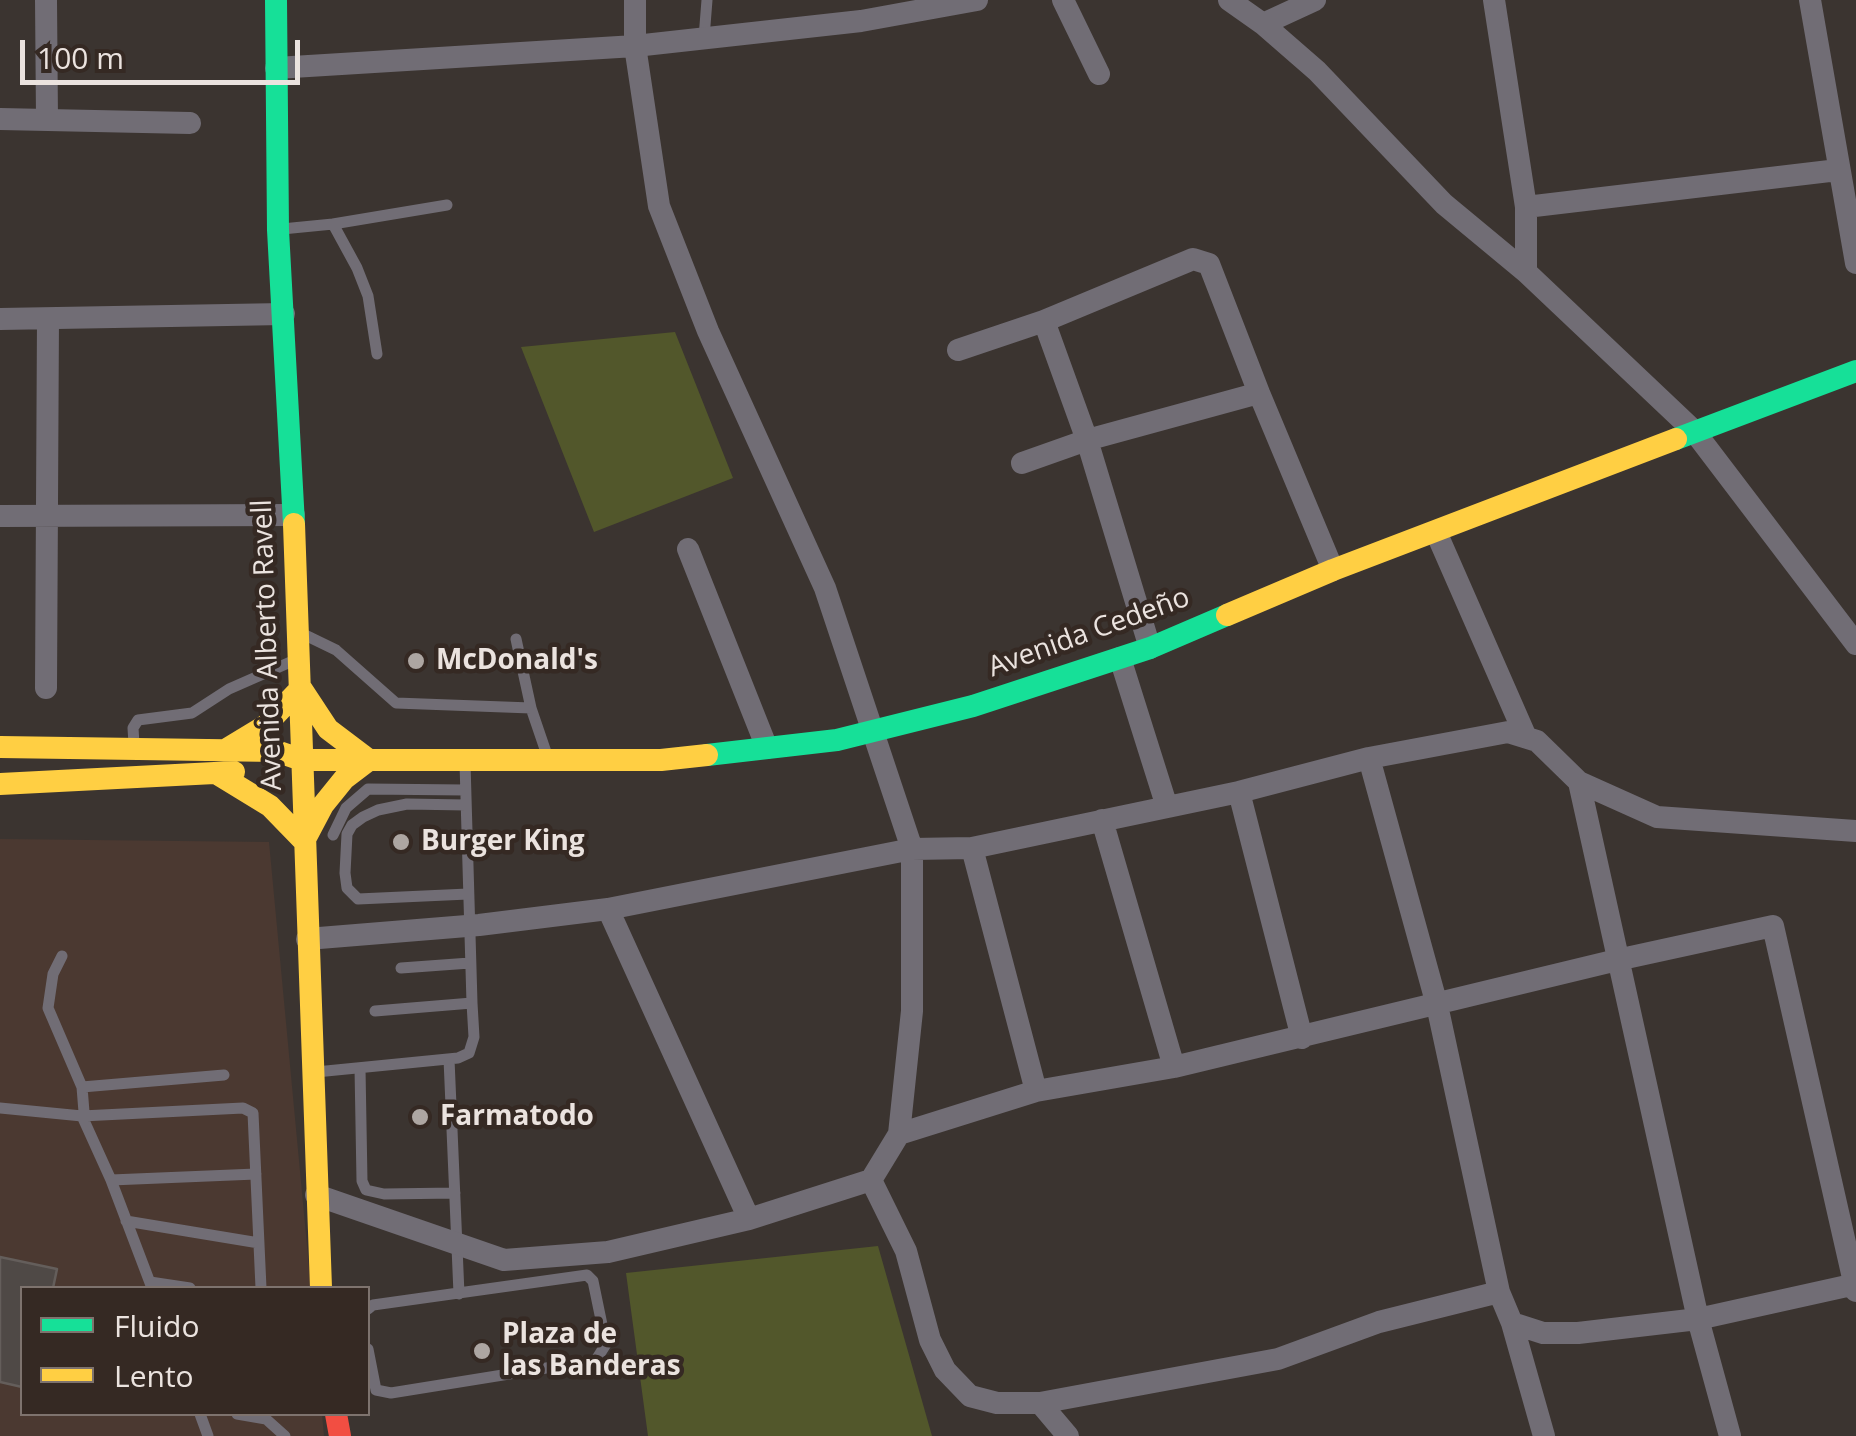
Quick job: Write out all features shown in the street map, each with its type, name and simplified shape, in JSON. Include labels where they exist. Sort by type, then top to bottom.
[{"type":"street","points":[[46,0],[48,119]]},
{"type":"street","name":"Avenida Alberto Ravell","points":[[276,0],[278,230],[299,632],[321,1286]]},
{"type":"street","points":[[316,1195],[504,1260],[608,1252],[750,1219],[871,1180],[899,1134],[912,1011],[912,849],[824,588],[708,331],[660,206],[635,46],[635,0]]},
{"type":"street","points":[[276,68],[635,46],[861,21],[977,0]]},
{"type":"street","points":[[1063,0],[1099,74]]},
{"type":"street","points":[[1229,0],[1317,71],[1444,204],[1526,272],[1694,431],[1856,644]]},
{"type":"street","points":[[1263,24],[1315,0]]},
{"type":"street","points":[[1494,0],[1526,207],[1526,272]]},
{"type":"street","points":[[1810,0],[1856,263]]},
{"type":"street","points":[[0,119],[190,123]]},
{"type":"street","points":[[1526,207],[1838,170]]},
{"type":"street","points":[[958,350],[1044,321],[1193,260],[1209,264],[1258,393],[1333,570]]},
{"type":"street","points":[[0,319],[284,314]]},
{"type":"street","points":[[46,688],[48,318]]},
{"type":"street","points":[[1044,321],[1087,440],[1150,648]]},
{"type":"street","name":"Avenida Cedeño","points":[[220,762],[276,751],[302,760],[661,760],[873,732],[973,706],[1150,648],[1333,570],[1856,371]]},
{"type":"street","points":[[1022,464],[1087,440],[1258,393]]},
{"type":"street","points":[[0,516],[294,515]]},
{"type":"street","points":[[1436,532],[1525,735]]},
{"type":"street","points":[[688,549],[767,748]]},
{"type":"street","points":[[1120,658],[1166,806]]},
{"type":"street","points":[[0,746],[134,749],[220,762],[304,841],[323,805],[344,779],[369,760],[328,729],[301,688],[264,726],[220,762],[0,784]]},
{"type":"street","points":[[307,939],[469,926],[608,909],[912,849],[972,848],[1239,792],[1368,758],[1508,732],[1525,735],[1555,755],[1579,782],[1657,817],[1856,831]]},
{"type":"street","points":[[1368,758],[1437,1005],[1498,1292],[1512,1322],[1544,1436]]},
{"type":"street","points":[[1579,782],[1698,1319],[1730,1436]]},
{"type":"street","points":[[1239,792],[1302,1038]]},
{"type":"street","points":[[1102,820],[1174,1067]]},
{"type":"street","points":[[972,848],[1036,1090]]},
{"type":"street","points":[[608,909],[750,1219]]},
{"type":"street","points":[[899,1134],[1036,1090],[1174,1067],[1773,926],[1855,1286],[1698,1319],[1578,1333],[1543,1333],[1512,1322]]},
{"type":"street","points":[[871,1180],[906,1251],[930,1340],[945,1370],[970,1396],[997,1403],[1040,1403],[1278,1359],[1380,1322],[1498,1292]]},
{"type":"street","points":[[1040,1403],[1068,1436]]},
{"type":"lane","points":[[704,38],[708,0]]},
{"type":"lane","points":[[278,230],[446,206]]},
{"type":"lane","points":[[333,224],[368,296],[377,354]]},
{"type":"lane","points":[[299,632],[336,650],[396,704],[530,708]]},
{"type":"lane","points":[[516,640],[530,708],[548,760]]},
{"type":"lane","points":[[134,749],[133,728],[138,720],[192,712],[229,689],[299,658]]},
{"type":"lane","points":[[312,1072],[449,1060],[469,1053],[474,1037],[464,760]]},
{"type":"lane","points":[[333,834],[346,808],[368,788],[465,790]]},
{"type":"lane","points":[[466,804],[407,804],[363,817],[347,834],[345,873],[346,888],[358,899],[468,894]]},
{"type":"lane","points":[[62,956],[53,974],[48,1008],[82,1087],[82,1116],[151,1285]]},
{"type":"lane","points":[[401,968],[470,963]]},
{"type":"lane","points":[[375,1011],[472,1004]]},
{"type":"lane","points":[[449,1060],[459,1294]]},
{"type":"lane","points":[[360,1068],[362,1181],[366,1190],[384,1194],[455,1193]]},
{"type":"lane","points":[[82,1087],[224,1075]]},
{"type":"lane","points":[[0,1108],[82,1116],[249,1110],[253,1113],[261,1286]]},
{"type":"lane","points":[[111,1180],[256,1174]]},
{"type":"lane","points":[[126,1220],[259,1244]]},
{"type":"lane","points":[[370,1308],[587,1275],[593,1280],[606,1344],[596,1360],[392,1394],[376,1390],[370,1359]]},
{"type":"lane","points":[[248,1416],[266,1419],[284,1434]]},
{"type":"shaded area","points":[[0,839],[269,842],[311,1286],[20,1286],[20,1416],[322,1416],[324,1436],[0,1436]]},
{"type":"green space","points":[[675,332],[733,478],[594,532],[521,347]]},
{"type":"green space","points":[[878,1246],[932,1436],[648,1436],[626,1273]]},
{"type":"building","points":[[0,1257],[57,1269],[53,1286],[20,1286],[20,1387],[0,1382]]},
{"type":"traffic: fast","points":[[276,0],[278,230],[294,524]]},
{"type":"traffic: fast","points":[[1676,439],[1856,371]]},
{"type":"traffic: fast","points":[[707,755],[837,740],[973,706],[1150,648],[1227,615]]},
{"type":"traffic: slow","points":[[1227,615],[1333,570],[1676,439]]},
{"type":"traffic: slow","points":[[294,524],[321,1286]]},
{"type":"traffic: slow","points":[[216,773],[270,806],[304,841],[323,805],[344,779],[369,760],[328,729],[301,688],[265,726],[227,749]]},
{"type":"traffic: slow","points":[[0,747],[276,751],[302,760],[661,760],[707,755]]},
{"type":"traffic: slow","points":[[0,784],[234,772]]},
{"type":"traffic: jam","points":[[336,1416],[340,1436]]},
{"type":"place","name":"McDonald's","points":[[416,661]]},
{"type":"place","name":"Burger King","points":[[401,842]]},
{"type":"place","name":"Farmatodo","points":[[420,1117]]},
{"type":"place","name":"Plaza de las Banderas","points":[[482,1351]]}]
